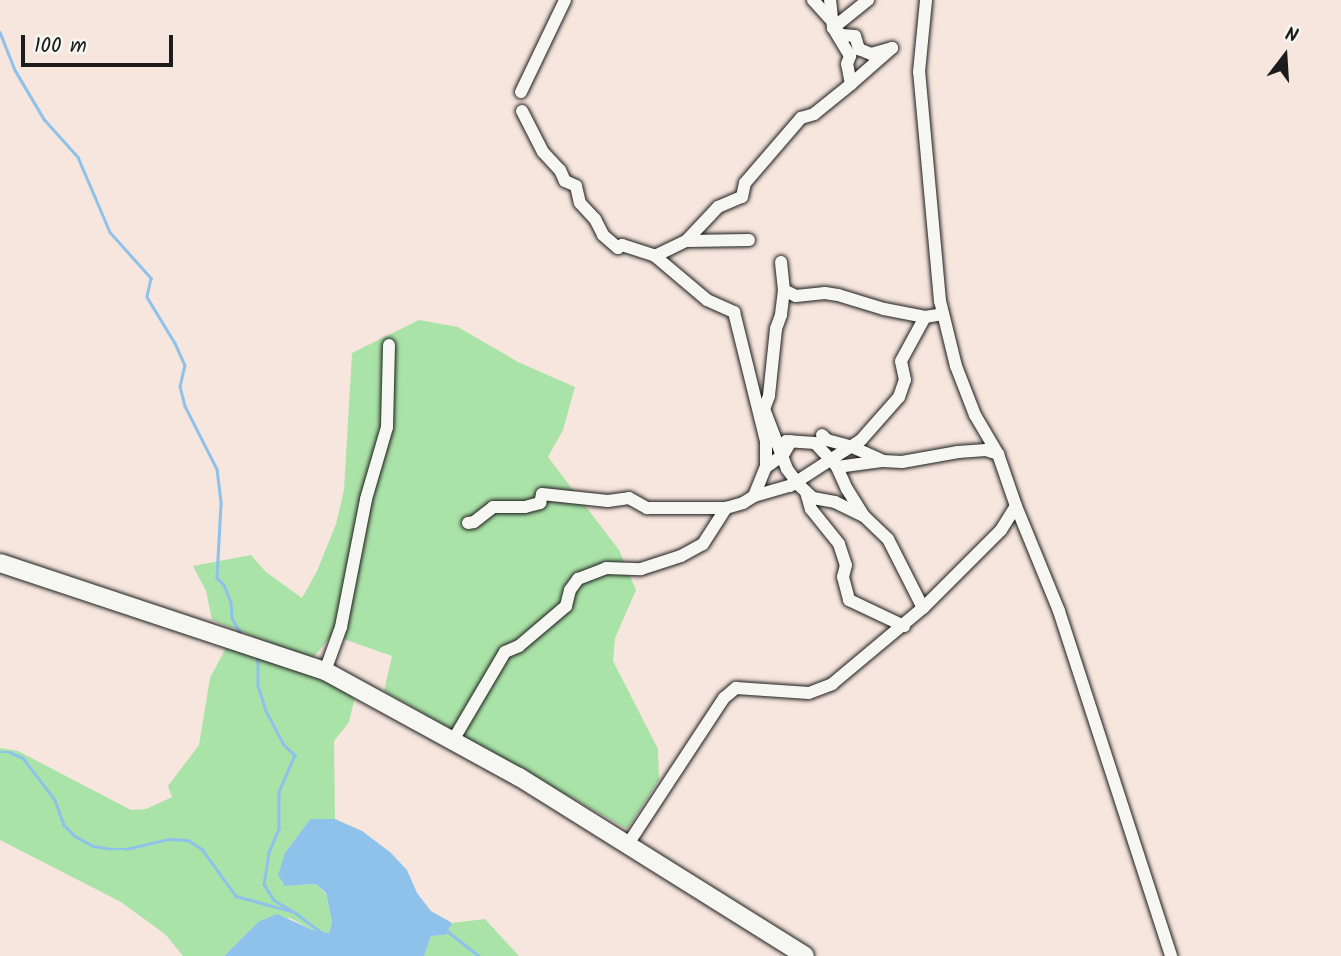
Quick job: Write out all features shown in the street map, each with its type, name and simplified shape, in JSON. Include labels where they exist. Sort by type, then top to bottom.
[{"type":"main road","points":[[0,563],[325,671],[519,777],[805,956]]},
{"type":"street","points":[[521,92],[565,0]]},
{"type":"street","points":[[655,256],[686,241],[718,207],[742,197],[745,183],[801,118],[814,114],[892,48],[871,54],[859,49],[855,36],[842,35],[813,0]]},
{"type":"street","points":[[830,0],[832,24],[850,56],[847,64],[851,84]]},
{"type":"street","points":[[832,24],[868,0]]},
{"type":"street","points":[[926,0],[919,72],[926,176],[943,314],[956,366],[975,415],[998,453],[1059,611],[1171,956]]},
{"type":"street","points":[[522,111],[543,152],[561,170],[565,181],[576,186],[580,203],[595,219],[603,235],[618,248],[622,245],[655,256],[707,300],[734,312],[766,441],[766,467],[754,496]]},
{"type":"street","points":[[686,241],[749,240]]},
{"type":"street","points":[[781,262],[784,289],[774,344],[769,396],[764,409],[792,483],[813,498],[835,502],[864,516]]},
{"type":"street","points":[[784,289],[796,296],[825,293],[838,295],[884,309],[925,317],[943,314]]},
{"type":"street","points":[[468,523],[474,522],[493,507],[525,507],[540,503],[542,494],[608,501],[629,498],[646,508],[726,508],[792,483],[833,463],[850,446],[861,440],[899,397],[905,380],[901,361],[925,317]]},
{"type":"street","points":[[325,671],[341,627],[366,499],[387,427],[389,345]]},
{"type":"street","points":[[822,435],[827,440],[850,446],[883,461]]},
{"type":"street","points":[[775,439],[815,443],[833,463],[864,516],[888,540],[923,608]]},
{"type":"street","points":[[766,467],[783,455],[791,442]]},
{"type":"street","points":[[833,463],[902,463],[958,452],[986,450],[998,453]]},
{"type":"street","points":[[807,493],[811,509],[839,544],[846,565],[843,578],[849,600],[904,626]]},
{"type":"street","points":[[628,844],[724,698],[736,688],[809,693],[832,684],[923,608],[1001,530],[1017,506]]},
{"type":"street","points":[[452,742],[505,652],[519,646],[566,606],[570,590],[578,579],[606,568],[641,569],[681,556],[703,544],[726,508]]},
{"type":"green space","points":[[419,320],[458,327],[518,362],[575,387],[563,430],[548,457],[619,550],[636,590],[615,638],[613,661],[658,749],[659,780],[627,829],[384,691],[392,656],[332,635],[312,659],[212,620],[206,591],[193,566],[251,555],[266,572],[302,598],[317,571],[336,524],[344,490],[352,353]]},
{"type":"green space","points":[[229,642],[356,692],[349,722],[334,741],[335,819],[310,819],[285,853],[286,886],[316,884],[326,894],[332,922],[329,933],[313,930],[290,918],[258,922],[224,956],[183,956],[166,935],[121,902],[0,840],[0,748],[18,751],[131,810],[146,809],[172,797],[168,786],[199,745],[210,678]]},
{"type":"green space","points":[[485,919],[519,956],[424,956],[431,936],[446,935],[452,923]]},
{"type":"water","points":[[310,819],[335,819],[362,831],[390,852],[407,870],[417,893],[431,911],[452,923],[446,935],[431,936],[424,956],[224,956],[258,922],[277,914],[313,930],[329,933],[332,922],[326,893],[316,884],[285,886],[278,875],[285,853]]},
{"type":"waterway","points":[[0,32],[15,70],[44,119],[78,157],[110,232],[151,278],[147,297],[185,365],[180,386],[185,406],[217,469],[221,504],[217,578],[224,585],[231,602],[232,618],[242,635]]},
{"type":"waterway","points":[[258,657],[258,686],[266,711],[284,745],[295,755],[279,792],[279,829],[269,853],[264,884],[274,900],[297,914]]},
{"type":"waterway","points":[[0,752],[9,752],[23,758],[55,800],[64,825],[75,836],[93,846],[126,849],[169,839],[188,840],[202,849],[236,896],[291,911]]},
{"type":"waterway","points":[[297,914],[322,933]]},
{"type":"waterway","points":[[446,930],[479,956]]}]
